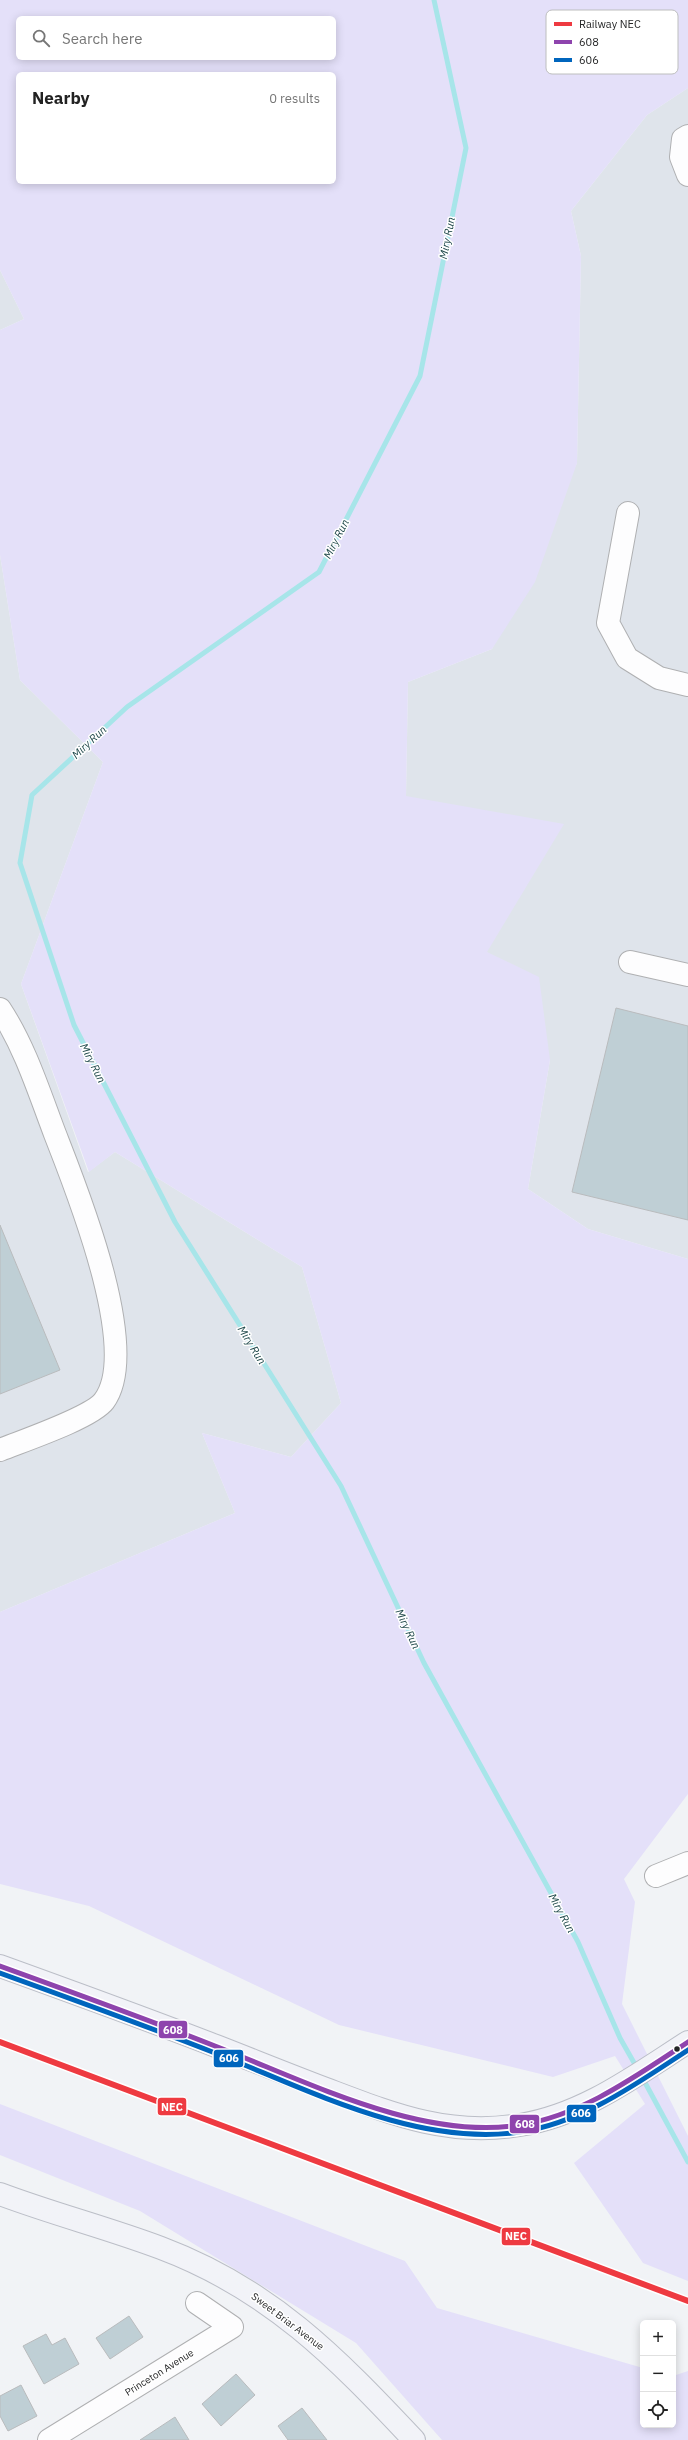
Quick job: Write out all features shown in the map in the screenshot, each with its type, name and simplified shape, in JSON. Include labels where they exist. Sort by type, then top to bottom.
[{"type":"main road","points":[[0,1966],[160,2024],[383,2111],[437,2126],[465,2129],[520,2125],[550,2118],[580,2107],[614,2090],[688,2042]]},
{"type":"main road","name":"Sweet Briar Avenue","points":[[0,2194],[161,2248],[237,2285],[282,2314],[326,2349],[414,2440]]},
{"type":"street","points":[[688,136],[683,139],[681,157],[688,175]]},
{"type":"street","points":[[628,513],[608,623],[627,658],[659,678],[688,685]]},
{"type":"street","points":[[630,962],[688,975]]},
{"type":"street","points":[[0,1009],[10,1025],[28,1063],[90,1226],[107,1294],[115,1339],[116,1365],[111,1388],[103,1402],[84,1414],[0,1450]]},
{"type":"street","points":[[656,1876],[688,1863]]},
{"type":"street","name":"Princeton Avenue","points":[[49,2440],[232,2327],[197,2304]]},
{"type":"shaded area","points":[[0,0],[688,0],[688,88],[647,115],[571,211],[581,256],[577,463],[535,582],[492,649],[408,682],[406,796],[564,824],[487,952],[539,977],[550,1060],[528,1189],[588,1229],[688,1259],[688,1794],[624,1879],[635,1902],[622,2004],[688,2136],[688,2281],[643,2263],[574,2163],[645,2104],[615,2056],[553,2077],[339,2025],[89,1906],[0,1884],[0,1612],[235,1513],[202,1433],[291,1457],[341,1403],[302,1267],[115,1152],[89,1172],[21,984],[103,762],[20,680],[0,555],[0,330],[24,319],[0,270]]},
{"type":"shaded area","points":[[688,88],[688,1259],[588,1229],[528,1189],[550,1060],[487,952],[406,796],[408,682],[492,649],[577,463],[581,256],[571,211],[647,115]]},
{"type":"shaded area","points":[[0,270],[24,319],[0,330]]},
{"type":"shaded area","points":[[0,555],[20,680],[103,762],[21,984],[88,1172],[115,1152],[302,1267],[341,1403],[291,1457],[202,1433],[235,1513],[0,1612]]},
{"type":"shaded area","points":[[0,2104],[405,2261],[437,2308],[640,2367],[640,2428],[676,2428],[676,2375],[688,2371],[688,2440],[442,2440],[356,2343],[140,2211],[0,2155]]},
{"type":"building","points":[[616,1008],[688,1026],[688,1220],[572,1192]]},
{"type":"building","points":[[0,1225],[60,1370],[0,1394]]},
{"type":"building","points":[[129,2316],[143,2337],[110,2359],[96,2338]]},
{"type":"building","points":[[46,2334],[52,2345],[65,2338],[79,2364],[44,2384],[23,2346]]},
{"type":"building","points":[[236,2374],[255,2395],[221,2426],[202,2404]]},
{"type":"building","points":[[21,2385],[37,2416],[8,2431],[0,2416],[0,2396]]},
{"type":"building","points":[[302,2408],[327,2440],[288,2440],[278,2426]]},
{"type":"building","points":[[175,2417],[189,2440],[140,2440]]},
{"type":"waterway","name":"Miry Run","points":[[434,0],[466,148],[420,376],[319,572],[127,707],[32,795],[20,863],[74,1025],[175,1222],[341,1486],[424,1663],[578,1942],[620,2038],[637,2068]]},
{"type":"waterway","name":"Miry Run","points":[[642,2077],[688,2162]]},
{"type":"rail line","name":"NEC","points":[[0,2042],[688,2301]]},
{"type":"transit line","name":"608","points":[[0,1966],[162,2025],[325,2091],[364,2105],[404,2116],[443,2124],[482,2128],[520,2125],[566,2113],[629,2081],[688,2042]]},
{"type":"transit line","name":"606","points":[[0,1973],[162,2032],[364,2112],[403,2123],[442,2131],[481,2134],[520,2132],[565,2120],[587,2111],[628,2089],[688,2050]]}]
